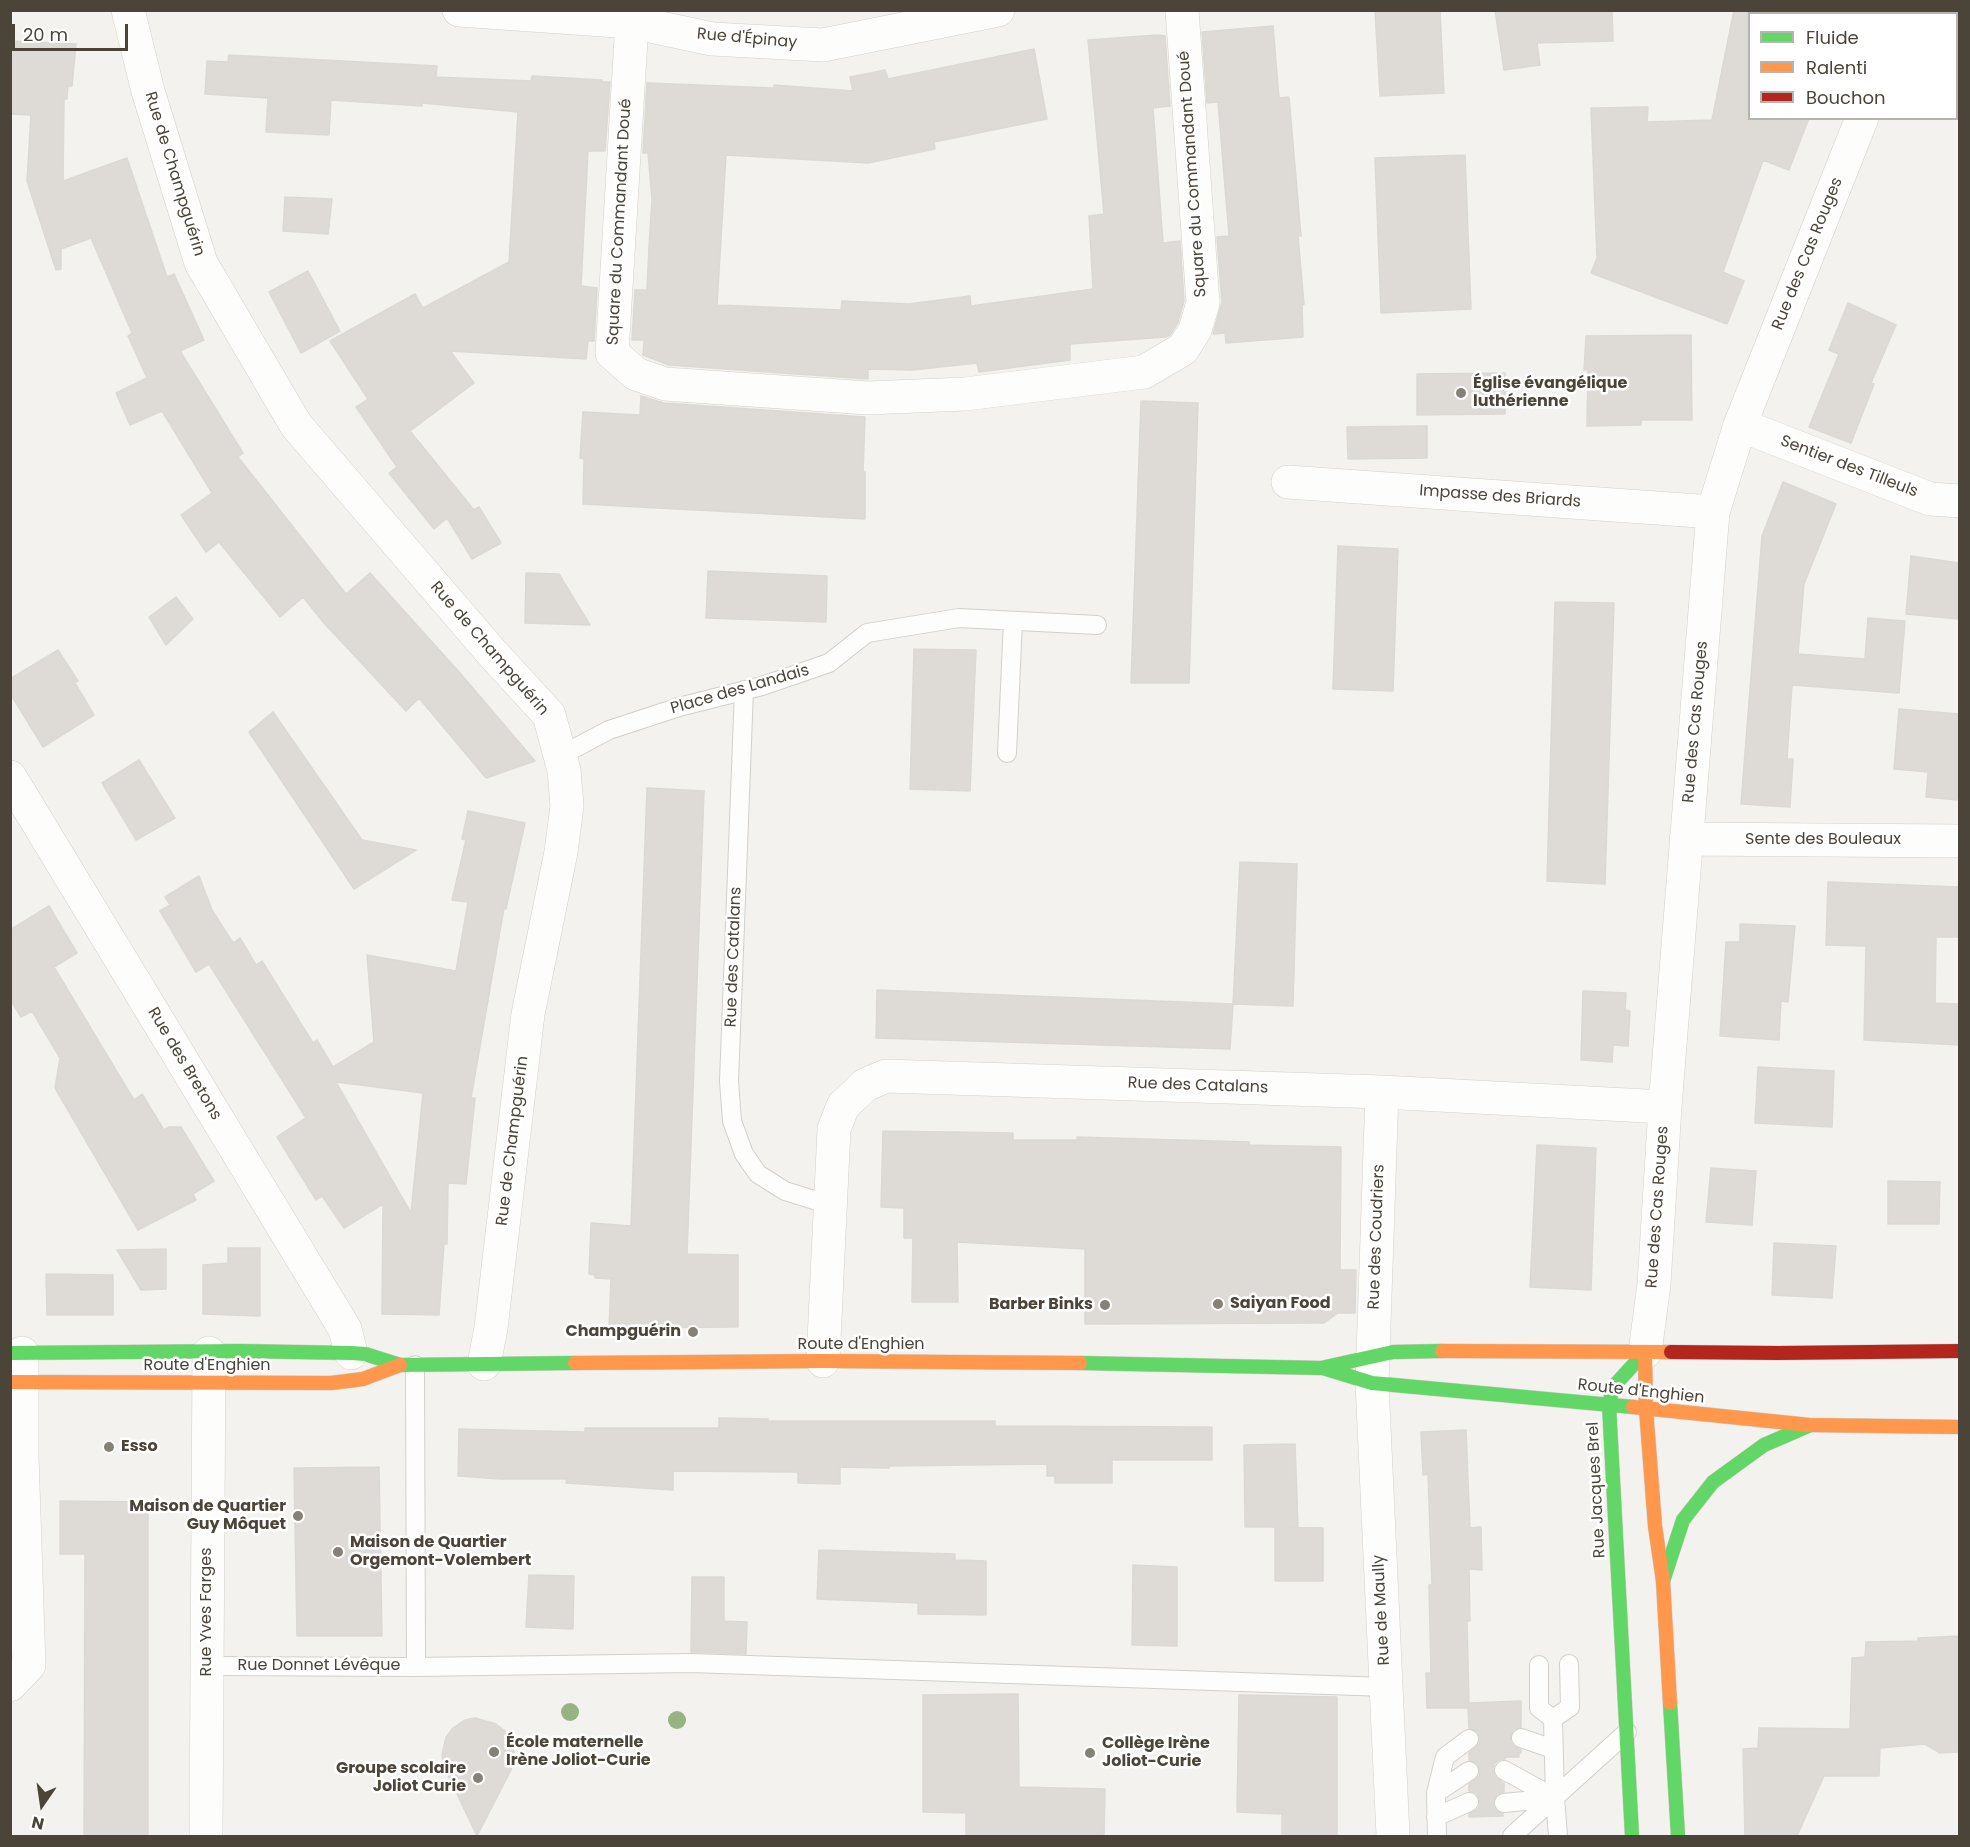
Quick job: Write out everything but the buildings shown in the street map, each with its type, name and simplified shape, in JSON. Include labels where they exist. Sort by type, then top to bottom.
[{"type":"main road","name":"Route d'Enghien","points":[[1321,1368],[1373,1369],[1393,1352],[1959,1352]]},
{"type":"main road","name":"Rue Jacques Brel","points":[[1632,1836],[1609,1405],[1613,1387],[1645,1352]]},
{"type":"main road","points":[[1645,1352],[1646,1409],[1655,1526],[1663,1581],[1678,1836]]},
{"type":"main road","name":"Route d'Enghien","points":[[16,1367],[209,1367],[351,1353],[365,1354],[407,1365],[823,1361],[1030,1362],[1373,1369],[1646,1409],[1809,1425],[1959,1427]]},
{"type":"main road","name":"Route d'Enghien","points":[[16,1367],[209,1367],[331,1383],[363,1379],[407,1365]]},
{"type":"main road","points":[[1663,1581],[1683,1520],[1713,1482],[1764,1445],[1809,1425]]},
{"type":"street","name":"Rue de Champguérin","points":[[128,10],[148,91],[201,263],[296,425],[549,715],[564,770],[567,806],[561,852],[528,1014],[491,1328],[484,1364]]},
{"type":"street","name":"Rue d'Épinay","points":[[459,10],[632,22],[712,39],[823,45],[998,10]]},
{"type":"street","name":"Square du Commandant Doué","points":[[632,22],[612,353],[636,374],[665,384],[868,398],[965,394],[1144,372],[1183,349],[1195,330],[1203,303],[1182,10]]},
{"type":"street","name":"Rue des Cas Rouges","points":[[1645,1352],[1654,1284],[1665,1107],[1713,512],[1740,425],[1861,120]]},
{"type":"street","name":"Sentier des Tilleuls","points":[[1740,425],[1930,499],[1959,501]]},
{"type":"street","name":"Impasse des Briards","points":[[1288,482],[1713,512]]},
{"type":"street","name":"Rue des Bretons","points":[[10,777],[345,1329],[351,1353]]},
{"type":"street","name":"Sente des Bouleaux","points":[[1686,839],[1959,841]]},
{"type":"street","name":"Rue des Catalans","points":[[823,1361],[834,1129],[843,1106],[865,1085],[886,1076],[1382,1092],[1665,1107]]},
{"type":"street","name":"Rue des Coudriers","points":[[1373,1369],[1382,1092]]},
{"type":"street","points":[[10,1685],[29,1665],[20,1645],[16,1367]]},
{"type":"street","name":"Rue Yves Farges","points":[[206,1836],[209,1367]]},
{"type":"street","name":"Rue de Maully","points":[[1373,1369],[1393,1836]]},
{"type":"lane","name":"Place des Landais","points":[[560,756],[609,730],[829,663],[867,633],[959,618],[1097,625]]},
{"type":"lane","points":[[1007,753],[1013,621]]},
{"type":"lane","name":"Rue des Catalans","points":[[744,690],[729,1081],[732,1121],[744,1154],[758,1174],[785,1191],[830,1205]]},
{"type":"lane","name":"Rue Donnet Lévêque","points":[[207,1666],[416,1667],[407,1365]]},
{"type":"lane","points":[[416,1667],[691,1663],[1386,1687]]},
{"type":"lane","points":[[1553,1719],[1570,1707],[1569,1664]]},
{"type":"lane","points":[[1539,1665],[1539,1708],[1553,1719]]},
{"type":"lane","points":[[1553,1719],[1554,1798],[1558,1836]]},
{"type":"lane","points":[[1512,1836],[1627,1732]]},
{"type":"lane","points":[[1521,1738],[1553,1749]]},
{"type":"lane","points":[[1437,1836],[1436,1793],[1445,1757],[1469,1739]]},
{"type":"lane","points":[[1504,1770],[1554,1798]]},
{"type":"lane","points":[[1436,1793],[1469,1771]]},
{"type":"lane","points":[[1504,1803],[1554,1798]]},
{"type":"lane","points":[[1436,1817],[1469,1802]]},
{"type":"traffic: fast","points":[[10,1353],[240,1351],[365,1354],[400,1365],[575,1363]]},
{"type":"traffic: fast","points":[[1080,1363],[1321,1368],[1393,1352],[1442,1351]]},
{"type":"traffic: fast","points":[[1632,1836],[1609,1405],[1613,1387],[1645,1352]]},
{"type":"traffic: fast","points":[[1323,1368],[1372,1383],[1633,1407]]},
{"type":"traffic: fast","points":[[1663,1581],[1683,1520],[1713,1482],[1764,1445],[1808,1426]]},
{"type":"traffic: fast","points":[[1670,1703],[1678,1836]]},
{"type":"traffic: slow","points":[[1442,1351],[1671,1352]]},
{"type":"traffic: slow","points":[[1645,1352],[1646,1409],[1655,1526],[1663,1581],[1670,1703]]},
{"type":"traffic: slow","points":[[575,1363],[823,1361],[1080,1363]]},
{"type":"traffic: slow","points":[[10,1382],[331,1383],[363,1379],[400,1365]]},
{"type":"traffic: slow","points":[[1633,1407],[1809,1425],[1960,1427]]},
{"type":"traffic: jam","points":[[1671,1352],[1960,1351]]},
{"type":"place","name":"Église évangélique luthérienne","points":[[1461,393]]},
{"type":"place","name":"Saiyan Food","points":[[1218,1304]]},
{"type":"place","name":"Barber Binks","points":[[1105,1305]]},
{"type":"place","name":"Champguérin","points":[[693,1332]]},
{"type":"place","name":"Esso","points":[[109,1447]]},
{"type":"place","name":"Maison de Quartier Guy Môquet","points":[[298,1516]]},
{"type":"place","name":"Maison de Quartier Orgemont-Volembert","points":[[338,1552]]},
{"type":"place","name":"École maternelle Irène Joliot-Curie","points":[[494,1752]]},
{"type":"place","name":"Collège Irène Joliot-Curie","points":[[1090,1753]]},
{"type":"place","name":"Groupe scolaire Joliot Curie","points":[[478,1778]]}]
